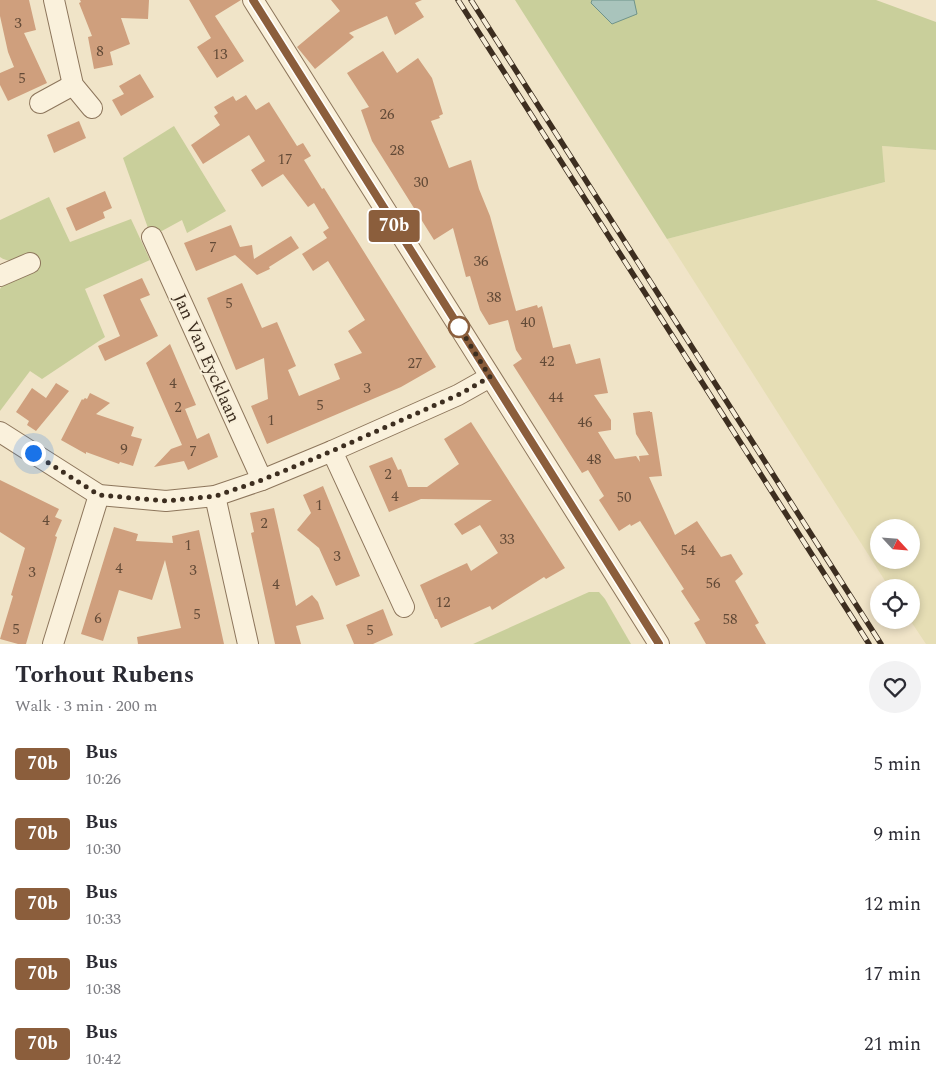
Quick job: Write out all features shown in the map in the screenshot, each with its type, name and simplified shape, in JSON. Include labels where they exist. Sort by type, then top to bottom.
[{"type":"street","points":[[54,0],[73,85],[92,108]]},
{"type":"street","points":[[253,0],[659,644]]},
{"type":"street","points":[[40,103],[73,85]]},
{"type":"street","name":"Jan Van Eycklaan","points":[[152,237],[262,480]]},
{"type":"street","points":[[0,276],[30,263]]},
{"type":"street","points":[[0,432],[99,495],[166,501],[216,496],[262,480],[332,451],[458,395],[490,377]]},
{"type":"street","points":[[332,451],[404,607]]},
{"type":"street","points":[[56,643],[99,495]]},
{"type":"street","points":[[216,496],[248,644]]},
{"type":"shaded area","points":[[881,146],[936,150],[936,644],[926,644],[916,629],[920,629],[920,579],[884,579],[878,569],[920,569],[920,519],[870,519],[870,557],[667,239],[885,182]]},
{"type":"green space","points":[[515,0],[876,0],[936,22],[936,150],[882,146],[885,182],[667,239]]},
{"type":"green space","points":[[174,126],[226,211],[187,233],[182,220],[160,232],[148,228],[123,158]]},
{"type":"green space","points":[[49,197],[70,242],[131,219],[150,260],[85,289],[105,337],[42,379],[30,371],[0,411],[0,289],[6,280],[38,264],[34,254],[13,261],[0,257],[0,220]]},
{"type":"green space","points":[[589,592],[599,592],[605,599],[631,644],[473,644]]},
{"type":"water","points":[[592,0],[634,0],[637,14],[612,24],[591,3]]},
{"type":"building","points":[[0,0],[29,0],[36,30],[24,33],[47,83],[8,101],[0,85],[0,73],[14,67],[8,52],[0,16]]},
{"type":"building","points":[[80,0],[149,0],[148,19],[121,18],[130,44],[110,52],[113,65],[94,69],[88,37],[92,36],[79,3],[81,2]]},
{"type":"building","points":[[189,0],[241,0],[215,16],[244,61],[217,78],[197,47],[211,38]]},
{"type":"building","points":[[331,0],[422,0],[415,3],[424,17],[395,35],[387,16],[349,33],[354,37],[315,69],[297,47],[340,11]]},
{"type":"building","points":[[383,51],[397,73],[418,58],[432,78],[443,114],[439,116],[440,118],[431,121],[449,168],[471,160],[479,189],[490,216],[516,311],[537,305],[538,308],[542,306],[553,348],[570,344],[576,364],[600,358],[608,393],[594,395],[611,420],[611,430],[598,432],[615,459],[636,456],[640,462],[639,456],[649,455],[636,434],[633,413],[652,412],[662,476],[649,477],[675,535],[697,521],[721,557],[731,554],[743,574],[735,581],[759,623],[755,625],[766,644],[706,644],[694,623],[700,620],[681,591],[684,589],[640,521],[631,526],[630,524],[619,531],[599,500],[604,496],[588,470],[582,473],[513,365],[522,359],[516,350],[508,320],[489,325],[480,310],[470,276],[466,277],[453,228],[434,240],[372,141],[361,110],[369,107],[347,73]]},
{"type":"building","points":[[140,74],[154,97],[121,116],[112,100],[124,94],[119,86]]},
{"type":"building","points":[[246,95],[256,110],[269,102],[297,146],[303,143],[311,156],[304,160],[322,189],[324,188],[436,367],[401,387],[267,444],[251,406],[268,399],[264,358],[236,370],[207,298],[242,283],[262,328],[277,322],[296,366],[288,370],[299,396],[340,379],[334,364],[362,353],[348,331],[365,320],[328,261],[313,271],[302,254],[327,238],[323,232],[329,228],[314,203],[308,207],[283,174],[262,187],[251,170],[265,161],[249,135],[203,164],[191,145],[220,125],[214,116],[218,113],[214,107],[233,96],[236,101]]},
{"type":"building","points":[[79,121],[86,138],[54,153],[47,135]]},
{"type":"building","points":[[105,191],[112,208],[103,212],[105,218],[76,231],[66,208]]},
{"type":"building","points":[[231,225],[240,247],[252,245],[254,259],[291,236],[299,248],[269,267],[270,269],[257,275],[235,255],[196,271],[184,243]]},
{"type":"building","points":[[142,278],[150,295],[140,299],[158,336],[105,361],[98,346],[120,336],[103,295]]},
{"type":"building","points":[[170,344],[196,405],[185,409],[197,439],[209,433],[218,457],[188,470],[184,461],[154,467],[171,449],[182,445],[146,363]]},
{"type":"building","points":[[56,383],[69,391],[36,431],[27,425],[29,421],[16,412],[32,388],[46,398]]},
{"type":"building","points":[[90,393],[110,403],[96,414],[134,427],[131,436],[142,439],[133,466],[120,462],[119,464],[86,452],[86,454],[61,440],[82,399],[87,399]]},
{"type":"building","points":[[471,422],[565,568],[546,579],[544,577],[492,610],[490,606],[441,628],[420,585],[467,563],[471,571],[498,553],[480,525],[462,535],[454,524],[492,500],[421,499],[389,512],[369,466],[392,457],[398,470],[401,469],[408,487],[427,487],[459,464],[444,439]]},
{"type":"building","points":[[0,480],[59,509],[55,517],[62,520],[55,536],[57,537],[26,644],[18,644],[0,639],[25,548],[0,532]]},
{"type":"building","points":[[323,486],[360,576],[336,586],[319,548],[297,530],[311,513],[303,495]]},
{"type":"building","points":[[274,508],[296,606],[312,595],[318,602],[324,619],[296,626],[301,644],[275,644],[251,533],[254,532],[250,513]]},
{"type":"building","points":[[114,527],[138,534],[136,541],[173,543],[172,536],[199,530],[224,644],[138,644],[137,637],[181,628],[165,560],[152,600],[119,590],[103,641],[81,634]]},
{"type":"building","points":[[383,609],[393,635],[373,644],[354,644],[346,625]]},
{"type":"railway","points":[[458,0],[869,644]]},
{"type":"railway","points":[[471,0],[881,644]]},
{"type":"bus line","name":"70b","points":[[253,0],[284,52],[659,644]]},
{"type":"route","points":[[33,453],[99,495],[166,501],[216,496],[262,480],[332,451],[458,395],[490,377],[459,327]]}]
